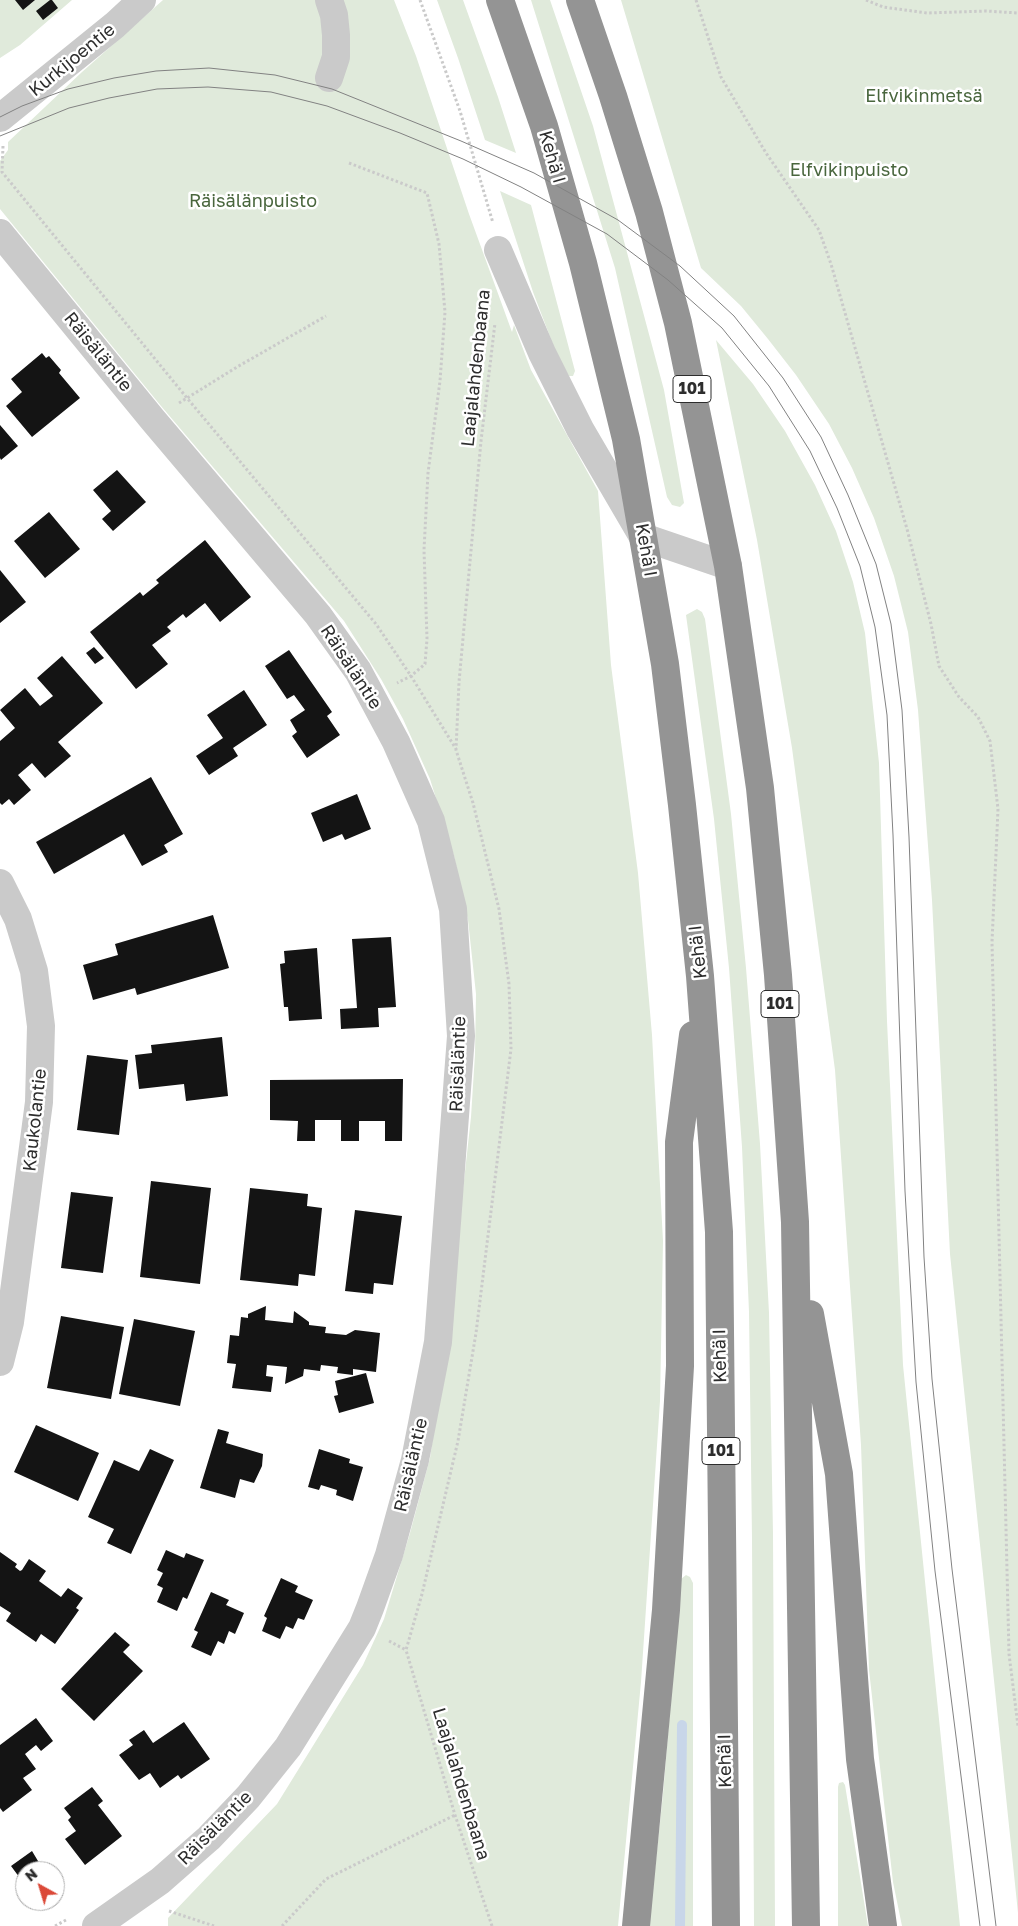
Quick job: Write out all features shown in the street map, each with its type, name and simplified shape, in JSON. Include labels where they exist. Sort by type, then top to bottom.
[{"type":"highway","name":"Kehä I","points":[[500,0],[544,126],[583,263],[626,439],[665,664],[700,976],[719,1232],[726,1926]]},
{"type":"highway","name":"101","points":[[580,0],[613,96],[649,212],[680,332],[728,566],[760,788],[778,975],[795,1222],[806,1926]]},
{"type":"highway","points":[[636,1926],[666,1610],[680,1366],[679,1142],[700,976]]},
{"type":"highway","points":[[795,1222],[839,1474],[860,1759],[883,1926]]},
{"type":"street","name":"Kurkijoentie","points":[[1,130],[142,0]]},
{"type":"street","points":[[329,0],[334,15],[336,35],[336,57],[329,78]]},
{"type":"street","name":"Räisäläntie","points":[[0,233],[153,420],[318,615],[358,671],[396,742],[431,821],[453,908],[461,1036],[438,1342],[415,1460],[389,1555],[362,1628],[288,1747],[254,1789],[209,1838],[160,1881],[104,1924]]},
{"type":"street","points":[[498,250],[542,353],[580,429],[644,537],[728,566]]},
{"type":"street","name":"Kaukolantie","points":[[0,883],[18,919],[34,971],[41,1026],[40,1102],[10,1322],[0,1362]]},
{"type":"path","points":[[420,0],[460,111],[493,222],[498,250]]},
{"type":"path","points":[[696,0],[721,77],[766,153],[819,230],[831,264],[907,528],[931,624],[939,666],[959,697],[978,717],[990,741],[998,809],[992,942],[1009,1654],[1018,1726]]},
{"type":"path","points":[[866,0],[883,7],[927,13],[986,10],[1018,13]]},
{"type":"path","points":[[1,130],[3,147],[1,173],[376,624],[410,676],[425,664],[427,639],[424,550],[428,473],[440,380],[445,312],[440,244],[427,193],[349,163]]},
{"type":"path","name":"Laajalahdenbaana","points":[[410,676],[456,750],[459,682],[481,441],[496,314]]},
{"type":"path","points":[[153,420],[326,316]]},
{"type":"path","name":"Laajalahdenbaana","points":[[406,1650],[455,1815],[492,1926]]},
{"type":"path","points":[[282,1926],[326,1879],[455,1815]]},
{"type":"path","points":[[135,1900],[214,1926]]},
{"type":"green space","points":[[0,0],[72,0],[20,45],[0,58]]},
{"type":"green space","name":"Räisälänpuisto","points":[[163,0],[394,0],[416,56],[469,214],[512,332],[514,325],[531,370],[598,491],[611,665],[638,873],[652,1035],[663,1241],[660,1401],[641,1682],[618,1926],[168,1926],[168,1918],[277,1804],[363,1665],[384,1619],[430,1458],[444,1363],[471,1117],[476,994],[468,920],[454,856],[430,779],[403,719],[381,679],[344,621],[161,406],[0,209],[0,161],[8,150],[8,142],[82,72]]},
{"type":"green space","points":[[437,0],[463,0],[516,153],[485,140]]},
{"type":"green space","points":[[531,0],[550,0],[593,126],[664,390],[684,503],[680,507],[672,505],[667,497],[615,268]]},
{"type":"green space","name":"Elfvikinpuisto","points":[[621,0],[1018,0],[1018,1913],[950,1254],[932,900],[918,710],[908,632],[894,576],[874,518],[852,468],[829,424],[796,375],[741,306],[701,268]]},
{"type":"green space","points":[[500,191],[531,205],[575,371],[573,376],[569,376],[557,355],[533,292]]},
{"type":"green space","points":[[716,340],[753,384],[785,431],[815,485],[836,531],[853,582],[865,633],[879,763],[887,1021],[903,1365],[960,1926],[902,1926],[893,1882],[869,1670],[861,1445],[835,1070],[792,748],[757,540]]},
{"type":"green space","points":[[697,609],[702,612],[705,619],[731,814],[760,1144],[769,1313],[773,1534],[775,1926],[754,1926],[749,1312],[742,1147],[729,968],[714,819],[686,615]]},
{"type":"green space","points":[[686,1575],[690,1577],[693,1583],[693,1926],[649,1926],[663,1794],[681,1579]]},
{"type":"green space","points":[[843,1782],[868,1926],[838,1926],[838,1787],[839,1783]]},
{"type":"building","points":[[15,0],[35,0],[23,10]]},
{"type":"building","points":[[50,0],[58,8],[43,20],[36,11]]},
{"type":"building","points":[[42,353],[46,358],[49,356],[61,370],[59,373],[80,398],[32,437],[6,406],[22,392],[11,379]]},
{"type":"building","points":[[0,425],[18,446],[1,460],[0,458]]},
{"type":"building","points":[[117,470],[146,502],[113,531],[102,519],[111,511],[93,490]]},
{"type":"building","points":[[49,512],[80,549],[45,578],[14,541]]},
{"type":"building","points":[[205,540],[251,597],[220,622],[205,603],[186,618],[183,614],[167,627],[171,631],[152,645],[168,664],[136,689],[90,632],[140,592],[143,596],[159,583],[156,580]]},
{"type":"building","points":[[0,570],[26,602],[0,623]]},
{"type":"building","points":[[94,647],[104,658],[95,664],[86,653]]},
{"type":"building","points":[[289,650],[332,712],[327,716],[340,735],[307,758],[292,736],[297,732],[290,720],[305,710],[294,695],[287,699],[265,666]]},
{"type":"building","points":[[62,656],[103,703],[58,742],[71,756],[45,778],[32,763],[18,775],[31,790],[14,805],[9,799],[2,805],[0,803],[0,741],[15,728],[0,710],[25,688],[40,706],[53,696],[37,678]]},
{"type":"building","points":[[244,690],[267,725],[233,748],[238,756],[209,775],[196,756],[223,738],[207,715]]},
{"type":"building","points":[[151,777],[183,834],[164,845],[168,852],[142,866],[124,834],[54,874],[36,842]]},
{"type":"building","points":[[357,794],[371,829],[345,840],[342,834],[323,842],[311,813]]},
{"type":"building","points":[[213,915],[229,968],[137,995],[135,988],[93,1000],[83,965],[118,955],[115,944]]},
{"type":"building","points":[[391,937],[396,1007],[378,1008],[379,1027],[341,1029],[340,1009],[357,1008],[352,939]]},
{"type":"building","points":[[317,948],[322,1019],[289,1021],[288,1007],[284,1007],[280,964],[285,963],[284,951]]},
{"type":"building","points":[[222,1037],[228,1096],[186,1101],[184,1084],[139,1089],[135,1055],[152,1053],[151,1045]]},
{"type":"building","points":[[87,1055],[128,1060],[119,1135],[77,1130]]},
{"type":"building","points":[[403,1079],[402,1141],[385,1141],[385,1121],[359,1121],[359,1141],[341,1141],[341,1120],[315,1120],[315,1141],[297,1141],[298,1121],[270,1120],[270,1080]]},
{"type":"building","points":[[151,1181],[211,1188],[200,1284],[140,1277]]},
{"type":"building","points":[[250,1188],[308,1194],[307,1206],[322,1208],[315,1276],[299,1274],[298,1286],[240,1280]]},
{"type":"building","points":[[71,1192],[113,1197],[103,1273],[61,1268]]},
{"type":"building","points":[[355,1210],[402,1216],[393,1285],[374,1283],[373,1294],[345,1291]]},
{"type":"building","points":[[266,1306],[265,1320],[293,1323],[294,1311],[309,1322],[309,1325],[326,1327],[325,1333],[346,1335],[355,1330],[380,1333],[376,1372],[353,1369],[353,1375],[337,1373],[338,1367],[321,1365],[320,1371],[304,1369],[303,1376],[285,1384],[287,1367],[267,1365],[266,1376],[273,1377],[271,1392],[232,1388],[236,1364],[227,1363],[230,1335],[239,1336],[241,1317],[248,1318],[248,1314]]},
{"type":"building","points":[[61,1316],[124,1327],[111,1399],[47,1388]]},
{"type":"building","points":[[134,1319],[195,1331],[180,1406],[119,1394]]},
{"type":"building","points":[[366,1373],[374,1403],[339,1413],[334,1396],[338,1395],[335,1381]]},
{"type":"building","points":[[36,1425],[99,1453],[78,1501],[14,1472]]},
{"type":"building","points":[[218,1429],[229,1432],[226,1443],[263,1454],[262,1466],[254,1483],[240,1479],[235,1498],[200,1488]]},
{"type":"building","points":[[150,1449],[174,1460],[131,1554],[107,1543],[114,1529],[88,1517],[114,1460],[139,1471]]},
{"type":"building","points":[[319,1449],[350,1459],[349,1463],[363,1467],[353,1501],[336,1495],[337,1490],[321,1485],[319,1490],[308,1487]]},
{"type":"building","points":[[166,1550],[184,1558],[186,1553],[204,1560],[187,1599],[183,1597],[177,1611],[157,1602],[163,1588],[157,1585],[163,1573],[157,1570]]},
{"type":"building","points":[[0,1552],[17,1564],[15,1567],[20,1571],[29,1559],[46,1571],[39,1581],[61,1597],[68,1588],[83,1598],[76,1608],[79,1610],[55,1644],[41,1634],[36,1642],[6,1621],[11,1613],[0,1606]]},
{"type":"building","points":[[281,1578],[298,1586],[295,1592],[313,1600],[304,1620],[298,1618],[293,1629],[286,1626],[280,1639],[262,1631],[267,1618],[264,1616]]},
{"type":"building","points":[[211,1592],[229,1600],[226,1605],[244,1613],[235,1634],[229,1631],[224,1644],[218,1641],[211,1656],[191,1647],[198,1632],[194,1630]]},
{"type":"building","points":[[115,1632],[130,1645],[123,1652],[143,1671],[94,1721],[61,1689]]},
{"type":"building","points":[[36,1718],[53,1741],[41,1751],[36,1745],[25,1754],[36,1769],[23,1778],[32,1790],[3,1812],[0,1808],[0,1745]]},
{"type":"building","points":[[184,1722],[210,1759],[181,1779],[178,1775],[160,1788],[150,1773],[139,1780],[119,1755],[133,1745],[129,1740],[144,1730],[153,1743]]},
{"type":"building","points":[[92,1787],[103,1801],[98,1805],[122,1836],[85,1865],[65,1839],[76,1831],[68,1820],[71,1817],[64,1808]]},
{"type":"building","points":[[32,1851],[38,1861],[18,1861]]},
{"type":"building","points":[[15,1863],[15,1871],[11,1866]]},
{"type":"waterway","points":[[680,1926],[682,1725]]},
{"type":"tram line","points":[[0,117],[22,106],[68,89],[114,78],[156,71],[209,68],[275,75],[332,89],[461,141],[534,173],[618,220],[680,266],[734,316],[783,378],[821,437],[848,495],[876,564],[891,624],[902,710],[909,837],[924,1257],[932,1379],[952,1569],[996,1926]]},
{"type":"tram line","points":[[0,136],[69,108],[109,98],[157,89],[208,87],[271,92],[327,106],[400,133],[463,159],[521,187],[607,234],[668,280],[722,328],[769,386],[810,451],[837,508],[860,566],[875,627],[887,715],[905,1191],[916,1382],[935,1571],[980,1926]]},
{"type":"park label","name":"Elfvikinmetsä","points":[[924,96]]}]
